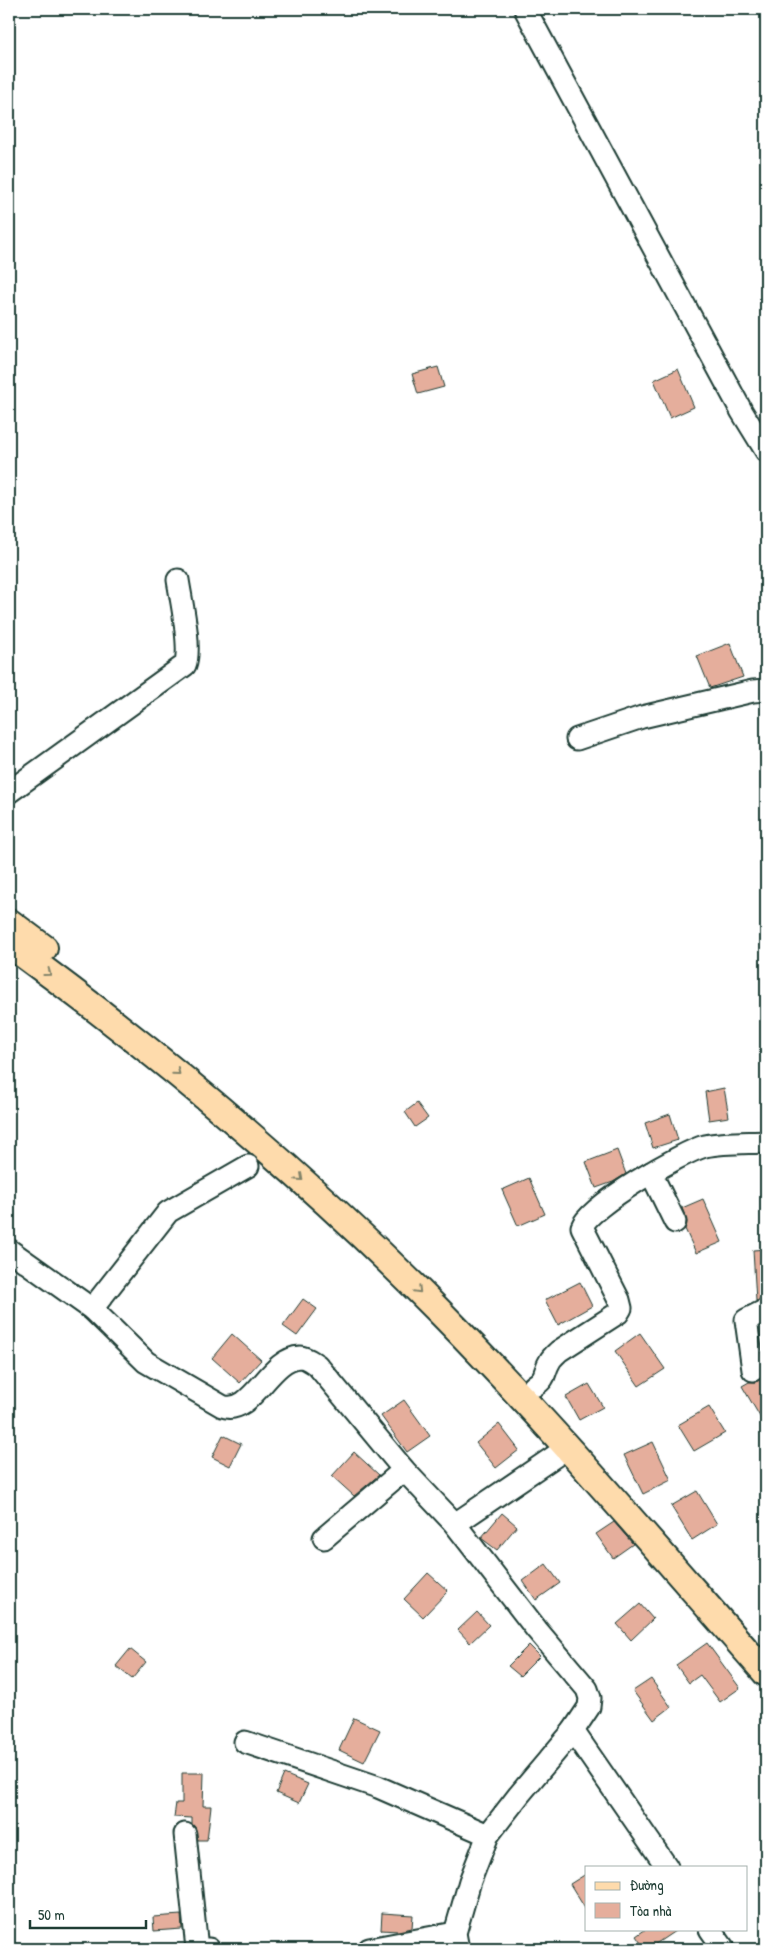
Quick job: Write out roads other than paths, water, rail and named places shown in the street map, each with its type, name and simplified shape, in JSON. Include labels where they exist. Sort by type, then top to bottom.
[{"type":"main road","points":[[9,922],[137,1018],[204,1072],[276,1133],[395,1243],[456,1303],[534,1386],[766,1647]]},
{"type":"main road","points":[[9,944],[126,1032],[192,1085],[314,1190],[443,1315],[567,1448],[766,1673]]},
{"type":"street","points":[[525,9],[733,396],[766,452]]},
{"type":"street","points":[[9,792],[185,665],[187,646],[178,580]]},
{"type":"street","points":[[577,739],[642,717],[752,691],[766,690]]},
{"type":"street","points":[[534,1386],[547,1372],[551,1359],[559,1351],[618,1313],[621,1308],[619,1300],[582,1227],[589,1215],[651,1173],[704,1147],[766,1142]]},
{"type":"street","points":[[92,1309],[168,1212],[248,1166]]},
{"type":"street","points":[[651,1173],[674,1222]]},
{"type":"street","points":[[9,1250],[92,1309],[146,1362],[226,1408],[242,1404],[282,1364],[300,1357],[308,1359],[317,1365],[404,1470],[455,1524],[537,1630],[587,1689],[590,1698],[589,1707],[573,1731],[519,1794],[488,1835],[470,1881],[457,1941],[369,1949]]},
{"type":"street","points":[[753,1370],[746,1320],[766,1310]]},
{"type":"street","points":[[455,1524],[567,1448]]},
{"type":"street","points":[[324,1538],[404,1470]]},
{"type":"street","points":[[573,1731],[666,1866]]},
{"type":"street","points":[[245,1742],[378,1788],[488,1835]]},
{"type":"street","points":[[186,1834],[197,1949],[209,1949]]},
{"type":"street","points":[[711,1930],[724,1949]]}]
